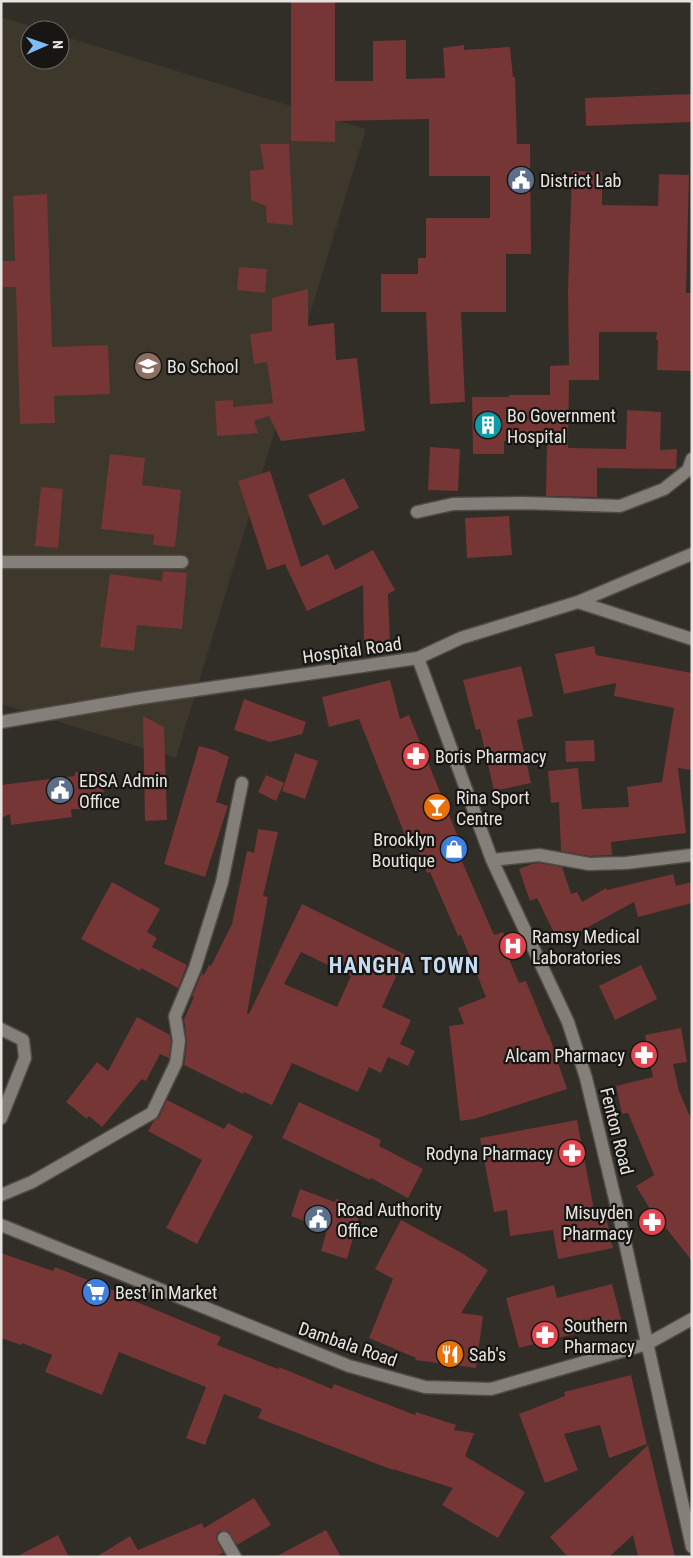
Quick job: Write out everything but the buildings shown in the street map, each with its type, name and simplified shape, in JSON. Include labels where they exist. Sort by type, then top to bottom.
[{"type":"street","points":[[417,512],[453,504],[522,503],[620,506],[664,489],[688,470],[692,459]]},
{"type":"street","name":"Hospital Road","points":[[1,722],[140,698],[418,658],[461,638],[578,602],[692,554]]},
{"type":"street","points":[[1,562],[182,562]]},
{"type":"street","points":[[578,602],[692,639]]},
{"type":"street","name":"Fenton Road","points":[[418,658],[492,860],[568,1022],[586,1078],[621,1224],[691,1540]]},
{"type":"street","points":[[1,1195],[32,1182],[152,1113],[176,1063],[179,1041],[175,1016],[195,968],[222,882],[242,783]]},
{"type":"street","points":[[492,860],[539,855],[598,864],[626,863],[692,855]]},
{"type":"street","points":[[1,1029],[23,1040],[25,1058],[1,1118]]},
{"type":"street","name":"Dambala Road","points":[[1,1225],[349,1366],[425,1387],[490,1390],[647,1344],[692,1319]]},
{"type":"street","points":[[224,1538],[235,1557]]},
{"type":"shaded area","name":"Bo School","points":[[1,17],[20,23],[20,70],[70,70],[70,38],[366,129],[176,758],[1,704]]},
{"type":"place","name":"District Lab","points":[[521,180]]},
{"type":"place","name":"Bo School","points":[[148,366]]},
{"type":"place","name":"Bo Government Hospital","points":[[488,425]]},
{"type":"place","name":"Boris Pharmacy","points":[[416,756]]},
{"type":"place","name":"EDSA Admin Office","points":[[60,790]]},
{"type":"place","name":"Rina Sport Centre","points":[[437,807]]},
{"type":"place","name":"Brooklyn Boutique","points":[[454,849]]},
{"type":"place","name":"Ramsy Medical Laboratories","points":[[513,946]]},
{"type":"place","name":"Alcam Pharmacy","points":[[644,1055]]},
{"type":"place","name":"Rodyna Pharmacy","points":[[572,1153]]},
{"type":"place","name":"Road Authority Office","points":[[318,1219]]},
{"type":"place","name":"Misuyden Pharmacy","points":[[652,1222]]},
{"type":"place","name":"Best in Market","points":[[96,1292]]},
{"type":"place","name":"Southern Pharmacy","points":[[545,1335]]},
{"type":"place","name":"Sab's","points":[[450,1354]]},
{"type":"district","name":"HANGHA TOWN","points":[[404,965]]}]
